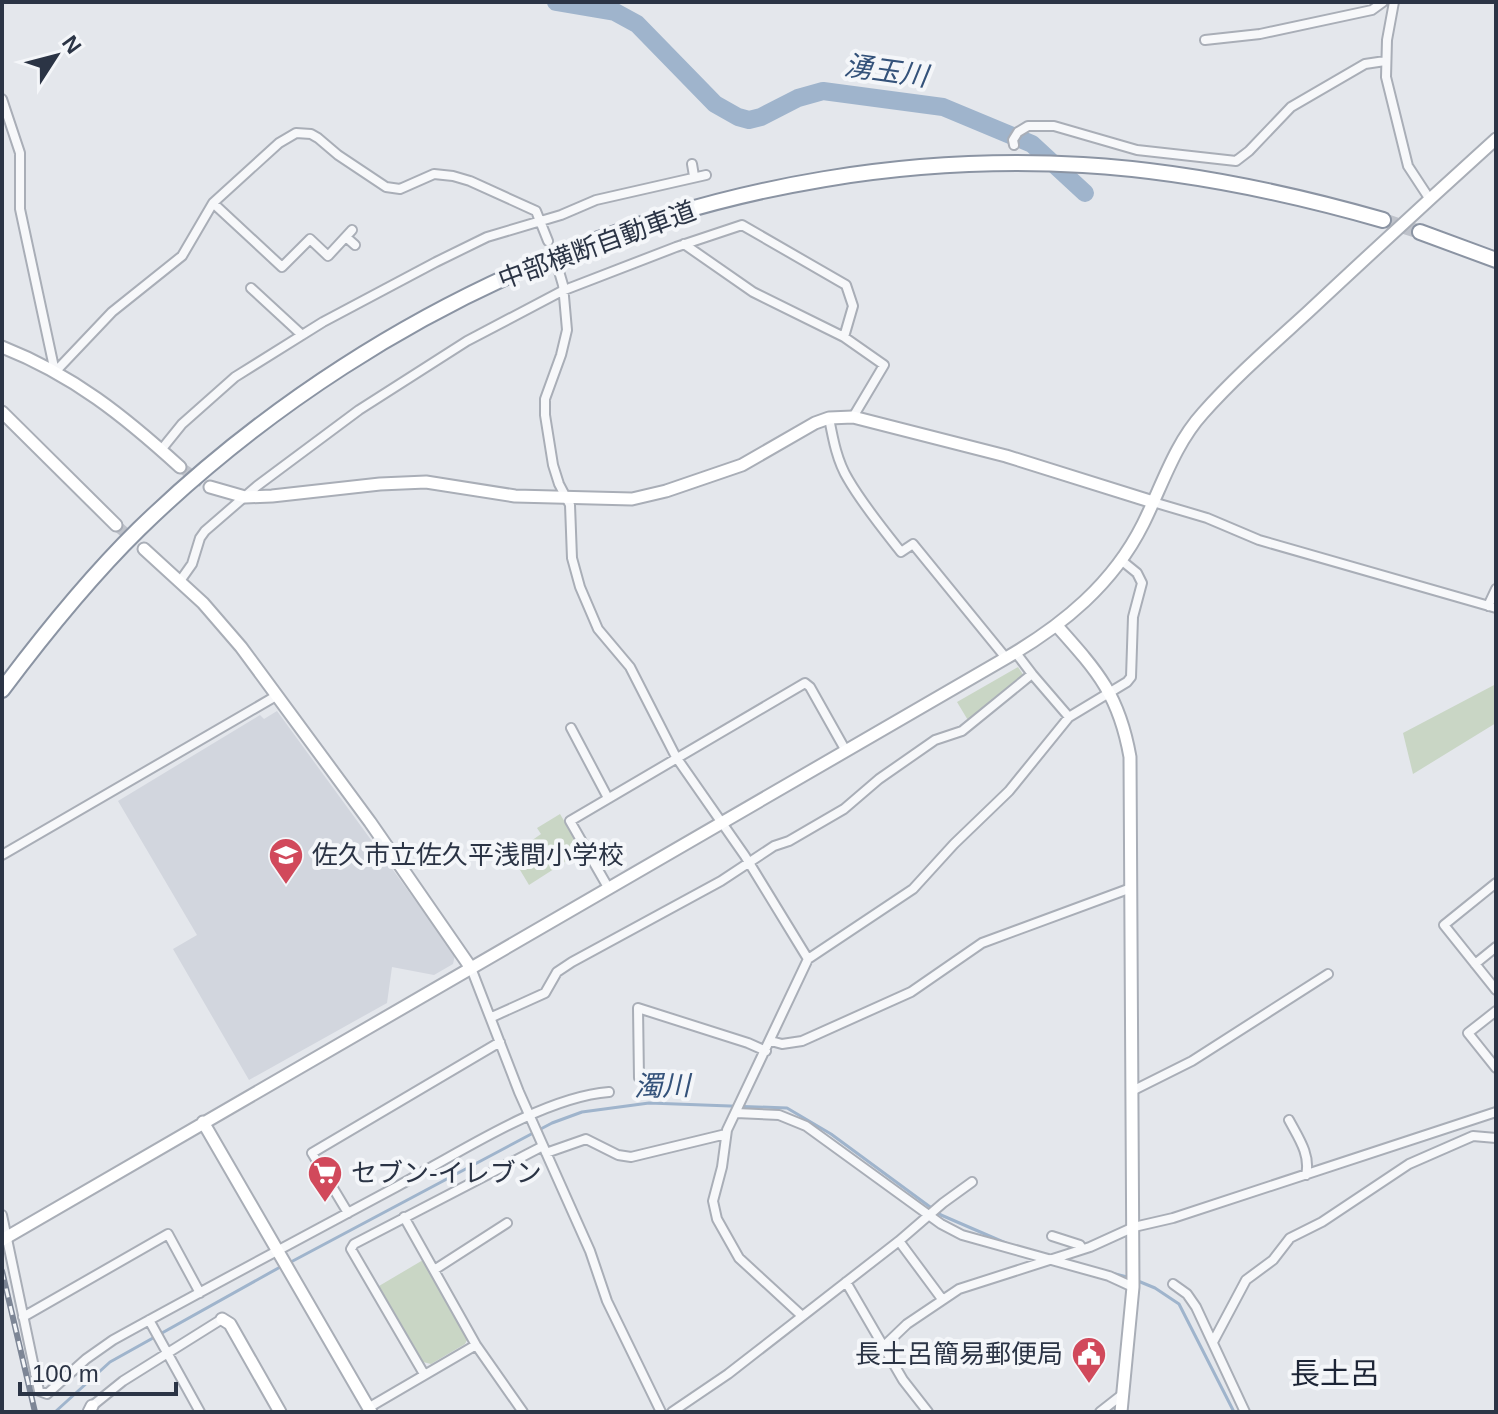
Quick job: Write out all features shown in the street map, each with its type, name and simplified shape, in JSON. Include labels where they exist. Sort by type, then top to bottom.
[{"type":"highway","name":"中部横断自動車道","points":[[2,690],[99,571],[183,489],[309,389],[373,346],[427,315],[540,261],[641,223],[716,202],[849,175],[913,168],[1022,164],[1082,165],[1155,172],[1262,188],[1383,220]]},
{"type":"highway","points":[[1420,232],[1496,260]]},
{"type":"street","points":[[1205,40],[1260,34],[1372,10],[1383,2]]},
{"type":"street","points":[[1394,2],[1389,22],[1386,77],[1408,166],[1429,198]]},
{"type":"street","points":[[1014,143],[1018,132],[1033,125],[1054,126],[1137,150],[1236,161],[1291,107],[1365,64],[1385,61]]},
{"type":"street","points":[[2,99],[20,153],[20,209],[55,372]]},
{"type":"street","points":[[55,372],[112,312],[182,256],[213,203],[279,143],[296,133],[303,132],[318,138],[386,187],[400,189],[434,174],[453,176],[530,207],[536,211],[548,241]]},
{"type":"street","points":[[4,1238],[131,1167],[203,1122],[609,889],[1057,626],[1087,600],[1121,560],[1153,502],[1174,455],[1204,412],[1429,198],[1496,139]]},
{"type":"street","points":[[692,164],[694,176]]},
{"type":"street","points":[[161,450],[182,424],[218,391],[302,335],[475,243],[596,200],[706,175]]},
{"type":"street","points":[[213,203],[282,267],[310,239],[328,256],[349,233],[355,245]]},
{"type":"street","points":[[180,581],[192,564],[205,531],[359,410],[467,341],[562,291],[684,244],[742,225],[846,285],[853,306],[844,337]]},
{"type":"street","points":[[684,244],[753,292],[844,337],[884,365],[853,417]]},
{"type":"street","points":[[288,246],[296,253]]},
{"type":"street","points":[[558,268],[563,285],[567,330],[545,399],[545,415],[553,465],[572,511],[575,573],[590,614],[604,639],[630,667],[676,757],[748,862],[808,959]]},
{"type":"street","points":[[259,296],[268,287]]},
{"type":"street","points":[[251,288],[302,335]]},
{"type":"street","points":[[2,347],[89,391],[180,467]]},
{"type":"street","points":[[2,412],[116,525]]},
{"type":"street","points":[[210,487],[245,497],[405,482],[443,484],[515,496],[632,499],[742,465],[802,429],[829,418],[853,417],[1006,456],[1207,518],[1259,540],[1492,607],[1496,589]]},
{"type":"street","points":[[829,418],[836,451],[847,478],[901,552],[913,544],[1069,717]]},
{"type":"street","points":[[144,549],[224,626],[370,822],[471,968],[530,1118],[590,1251],[619,1330],[661,1412]]},
{"type":"street","points":[[801,1315],[739,1258],[717,1219],[713,1201],[726,1134],[808,959],[913,889],[1009,791],[1069,717],[1131,677],[1133,617],[1142,583],[1137,573],[1121,560]]},
{"type":"street","points":[[1057,626],[1090,663],[1110,693],[1121,714],[1130,757],[1134,1227],[1133,1285],[1121,1412]]},
{"type":"street","points":[[492,1017],[545,993],[557,972],[572,962],[721,881],[748,862],[844,809],[879,779],[935,740],[962,731],[1032,674]]},
{"type":"street","points":[[609,889],[570,821],[676,757],[805,683],[846,751]]},
{"type":"street","points":[[2,855],[276,696]]},
{"type":"street","points":[[571,728],[608,798]]},
{"type":"street","points":[[1496,883],[1444,925],[1496,990]]},
{"type":"street","points":[[771,1041],[794,1043],[814,1035],[911,992],[982,943],[1131,888]]},
{"type":"street","points":[[1475,964],[1496,947]]},
{"type":"street","points":[[1132,1091],[1192,1061],[1328,974]]},
{"type":"street","points":[[639,1078],[638,1008],[766,1051]]},
{"type":"street","points":[[1496,1011],[1468,1033],[1496,1068]]},
{"type":"street","points":[[348,1213],[312,1153],[500,1042]]},
{"type":"street","points":[[2,1215],[4,1238],[39,1391],[47,1394],[99,1349],[200,1293],[280,1254],[348,1213],[530,1118],[577,1097],[609,1092]]},
{"type":"street","points":[[736,1111],[779,1115],[806,1126],[962,1235],[1133,1285]]},
{"type":"street","points":[[883,1347],[907,1324],[959,1289],[1051,1260],[1134,1227],[1173,1218],[1496,1112]]},
{"type":"street","points":[[1289,1120],[1305,1151],[1306,1175]]},
{"type":"street","points":[[203,1122],[367,1411],[476,1345]]},
{"type":"street","points":[[1468,1122],[1473,1136]]},
{"type":"street","points":[[424,1374],[351,1249],[354,1244],[544,1149],[586,1139],[618,1155],[639,1156],[726,1134]]},
{"type":"street","points":[[1213,1342],[1246,1280],[1273,1260],[1290,1238],[1322,1222],[1409,1164],[1473,1136],[1496,1138]]},
{"type":"street","points":[[672,1412],[728,1374],[972,1182]]},
{"type":"street","points":[[404,1217],[476,1345],[523,1412]]},
{"type":"street","points":[[434,1270],[507,1223]]},
{"type":"street","points":[[23,1317],[168,1234],[200,1293]]},
{"type":"street","points":[[1052,1236],[1080,1245],[1078,1250]]},
{"type":"street","points":[[899,1241],[942,1299]]},
{"type":"street","points":[[846,1282],[903,1380],[928,1412]]},
{"type":"street","points":[[1173,1284],[1187,1294],[1196,1307],[1245,1412]]},
{"type":"street","points":[[90,1409],[123,1381],[222,1319],[230,1324],[280,1412]]},
{"type":"street","points":[[150,1322],[200,1412]]},
{"type":"street","points":[[1100,1412],[1123,1394]]},
{"type":"shaded area","name":"佐久市立佐久平浅間小学校","points":[[277,711],[455,955],[453,964],[434,975],[392,967],[387,1003],[249,1080],[173,949],[197,935],[118,801],[260,715],[264,719]]},
{"type":"green space","points":[[1018,667],[1024,676],[969,722],[957,702]]},
{"type":"green space","points":[[1496,684],[1496,723],[1413,774],[1403,733]]},
{"type":"green space","points":[[560,814],[582,851],[529,885],[511,855],[541,834],[537,828]]},
{"type":"green space","points":[[423,1260],[468,1338],[465,1344],[431,1364],[423,1362],[379,1286]]},
{"type":"waterway","name":"湧玉川","points":[[556,2],[615,12],[637,24],[715,104],[738,117],[749,120],[761,117],[798,98],[823,91],[943,107],[1032,144],[1085,193]]},
{"type":"waterway","name":"濁川","points":[[289,1263],[552,1123],[582,1112],[649,1103],[787,1108],[831,1134],[941,1215],[1008,1244]]},
{"type":"waterway","name":"濁川","points":[[55,1412],[110,1362],[282,1266]]},
{"type":"waterway","name":"濁川","points":[[1104,1271],[1131,1278]]},
{"type":"waterway","name":"濁川","points":[[1138,1281],[1179,1304],[1234,1412]]},
{"type":"tunnel","points":[[1383,220],[1420,232]]},
{"type":"tunnel","points":[[180,467],[210,487]]},
{"type":"tunnel","points":[[116,525],[144,549]]},
{"type":"railway","points":[[2,1271],[35,1412]]},
{"type":"place","name":"佐久市立佐久平浅間小学校","points":[[286,886]]},
{"type":"place","name":"セブン-イレブン","points":[[325,1204]]},
{"type":"place","name":"長土呂簡易郵便局","points":[[1089,1385]]},
{"type":"district","name":"長土呂","points":[[1335,1373]]}]
